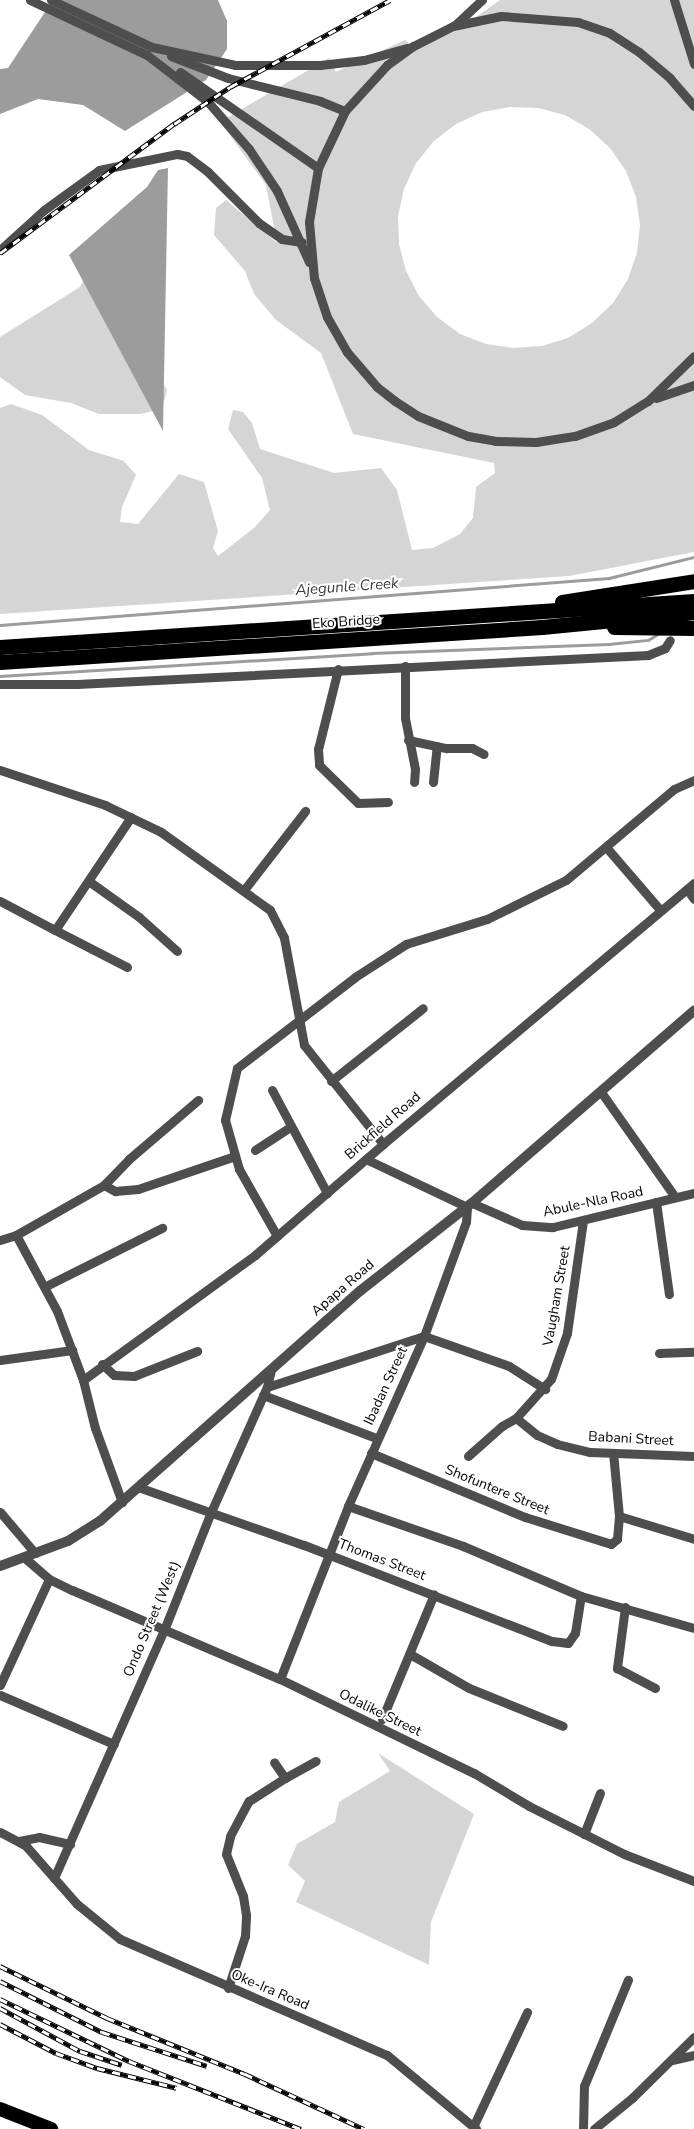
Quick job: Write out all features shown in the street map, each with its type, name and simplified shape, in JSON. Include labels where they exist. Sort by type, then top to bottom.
[{"type":"highway","points":[[516,612],[600,594],[694,581]]},
{"type":"highway","name":"Eko Bridge","points":[[0,647],[694,600]]},
{"type":"highway","name":"Eko Bridge","points":[[0,662],[542,627],[694,612]]},
{"type":"highway","points":[[542,627],[694,628]]},
{"type":"highway","points":[[0,2109],[51,2129]]},
{"type":"street","points":[[30,0],[149,51],[228,78],[320,101],[345,111]]},
{"type":"street","points":[[51,0],[149,51],[212,98],[289,151],[318,168]]},
{"type":"street","points":[[453,26],[482,0]]},
{"type":"street","points":[[674,0],[694,64]]},
{"type":"street","points":[[149,51],[235,65],[260,67],[346,62],[412,46],[453,26],[501,16],[578,22],[610,33],[638,52],[670,78],[694,106]]},
{"type":"street","points":[[314,278],[309,222],[318,168],[345,111],[370,81],[412,46]]},
{"type":"street","points":[[212,98],[277,191],[302,242],[327,317],[347,352],[378,387],[418,416],[452,430],[495,441],[536,442],[575,436],[614,422],[648,401],[694,385]]},
{"type":"street","points":[[0,250],[44,210],[99,170],[177,154],[188,156],[208,172],[259,223],[282,239],[302,242]]},
{"type":"street","points":[[648,401],[694,356]]},
{"type":"street","points":[[0,684],[77,684],[648,654],[665,648],[670,640]]},
{"type":"street","points":[[405,666],[404,718],[415,769],[414,782]]},
{"type":"street","points":[[338,669],[318,749],[319,765],[358,803],[388,802]]},
{"type":"street","points":[[408,740],[437,746],[472,748],[484,754]]},
{"type":"street","points":[[433,782],[437,746]]},
{"type":"street","points":[[0,770],[61,789],[131,817],[162,832],[270,910],[279,924],[299,1022],[300,1037],[307,1051],[382,1144]]},
{"type":"street","points":[[277,1236],[251,1193],[235,1156],[225,1120],[235,1070],[355,977],[399,948],[488,919],[544,894],[566,880],[674,789],[694,780]]},
{"type":"street","points":[[244,890],[305,811]]},
{"type":"street","points":[[55,930],[90,882],[131,817]]},
{"type":"street","points":[[606,847],[661,911]]},
{"type":"street","points":[[90,882],[139,917],[177,952]]},
{"type":"street","points":[[691,886],[694,899]]},
{"type":"street","name":"Brickfield Road","points":[[83,1380],[102,1364],[255,1255],[382,1144],[691,886]]},
{"type":"street","points":[[0,902],[127,967]]},
{"type":"street","points":[[331,1081],[423,1008]]},
{"type":"street","name":"Apapa Road","points":[[0,1566],[26,1559],[35,1553],[78,1536],[122,1502],[360,1291],[469,1205],[694,1010]]},
{"type":"street","points":[[272,1090],[290,1127],[327,1193]]},
{"type":"street","points":[[601,1092],[675,1197]]},
{"type":"street","points":[[0,1240],[16,1235],[104,1185],[129,1159],[198,1100]]},
{"type":"street","points":[[255,1150],[290,1127]]},
{"type":"street","points":[[104,1185],[115,1191],[138,1189],[165,1182],[235,1156]]},
{"type":"street","points":[[366,1159],[469,1205]]},
{"type":"street","name":"Abule-Nla Road","points":[[469,1205],[504,1219],[536,1228],[583,1221],[694,1193]]},
{"type":"street","points":[[656,1202],[669,1294]]},
{"type":"street","name":"Ibadan Street","points":[[280,1679],[376,1438],[424,1336],[466,1222],[469,1205]]},
{"type":"street","name":"Vaugham Street","points":[[468,1456],[502,1426],[516,1418],[545,1389],[567,1333],[583,1221]]},
{"type":"street","points":[[46,1286],[162,1228]]},
{"type":"street","points":[[16,1235],[46,1286],[72,1350],[83,1380],[95,1428],[122,1502]]},
{"type":"street","points":[[265,1391],[424,1336],[509,1366],[545,1389]]},
{"type":"street","points":[[0,1360],[72,1350]]},
{"type":"street","points":[[102,1364],[114,1376],[134,1376],[197,1350]]},
{"type":"street","points":[[659,1353],[694,1352]]},
{"type":"street","name":"Ondo Street (West)","points":[[54,1878],[164,1630],[212,1512],[265,1391],[271,1369]]},
{"type":"street","points":[[265,1391],[376,1438]]},
{"type":"street","name":"Babani Street","points":[[516,1418],[537,1435],[557,1444],[613,1453],[694,1456]]},
{"type":"street","name":"Shofuntere Street","points":[[371,1453],[525,1517],[602,1543],[615,1544],[619,1516]]},
{"type":"street","points":[[613,1453],[619,1516],[694,1538]]},
{"type":"street","name":"Thomas Street","points":[[138,1487],[212,1512],[564,1643],[568,1643],[574,1633],[581,1596]]},
{"type":"street","points":[[348,1506],[463,1546],[581,1596],[694,1628]]},
{"type":"street","points":[[0,1512],[35,1553]]},
{"type":"street","name":"Odalike Street","points":[[26,1559],[49,1579],[280,1679],[474,1773],[624,1854],[694,1881]]},
{"type":"street","points":[[0,1685],[49,1579]]},
{"type":"street","points":[[382,1719],[434,1594]]},
{"type":"street","points":[[625,1607],[617,1668],[655,1688]]},
{"type":"street","points":[[410,1654],[469,1688],[563,1726]]},
{"type":"street","points":[[0,1695],[114,1744]]},
{"type":"street","points":[[228,1988],[245,1936],[246,1915],[243,1896],[226,1854],[230,1836],[249,1801],[316,1761]]},
{"type":"street","points":[[274,1762],[285,1778]]},
{"type":"street","points":[[584,1834],[600,1793]]},
{"type":"street","points":[[0,1832],[20,1841],[38,1837],[70,1844]]},
{"type":"street","name":"Oke-Ira Road","points":[[20,1841],[99,1924],[120,1938],[228,1988],[387,2055],[474,2128]]},
{"type":"street","points":[[583,2129],[584,2086],[628,1980]]},
{"type":"street","points":[[474,2128],[527,2012]]},
{"type":"street","points":[[594,2129],[694,2037]]},
{"type":"street","points":[[670,2061],[694,2055]]},
{"type":"shaded area","points":[[53,0],[218,0],[227,21],[227,49],[206,80],[125,131],[83,105],[38,99],[0,114],[0,69],[8,68]]},
{"type":"shaded area","points":[[500,0],[694,0],[694,552],[569,576],[0,614],[0,408],[11,404],[42,415],[89,450],[124,461],[136,475],[122,507],[120,522],[138,524],[179,474],[204,482],[218,531],[213,548],[218,556],[254,528],[270,510],[262,478],[228,429],[233,410],[243,412],[252,423],[260,449],[334,473],[381,468],[397,490],[412,550],[433,548],[460,534],[473,518],[476,487],[495,473],[494,463],[353,434],[321,353],[276,320],[254,294],[245,271],[214,235],[216,208],[226,200],[277,243],[266,185],[220,122],[329,58],[336,72],[405,40],[416,49],[458,30]],"holes":[[[510,107],[538,108],[565,115],[589,129],[610,148],[626,171],[636,197],[640,225],[637,253],[628,279],[613,303],[592,323],[568,338],[542,346],[513,348],[486,344],[460,334],[437,317],[419,296],[406,271],[399,244],[398,216],[404,189],[416,163],[434,141],[456,124],[482,112]]]},
{"type":"shaded area","points":[[168,168],[163,431],[69,255],[147,187],[158,170]]},
{"type":"shaded area","points":[[89,269],[167,390],[162,409],[140,414],[99,414],[71,403],[25,395],[0,377],[0,337],[80,287]]},
{"type":"shaded area","points":[[378,1753],[474,1814],[431,1922],[429,1965],[296,1902],[305,1881],[288,1865],[297,1844],[335,1822],[339,1802],[390,1771]]},
{"type":"waterway","name":"Ajegunle Creek","points":[[0,625],[609,578],[694,557]]},
{"type":"waterway","points":[[0,676],[372,653],[609,644],[648,640],[658,634]]},
{"type":"railway","points":[[0,253],[174,124],[230,87],[390,0]]},
{"type":"railway","points":[[0,1966],[107,2018],[245,2074],[364,2129]]},
{"type":"railway","points":[[0,1981],[102,2032],[207,2066]]},
{"type":"railway","points":[[0,1999],[129,2061],[301,2129]]},
{"type":"railway","points":[[0,2008],[80,2051],[122,2065]]},
{"type":"railway","points":[[0,2024],[56,2053],[97,2068],[177,2088]]}]
